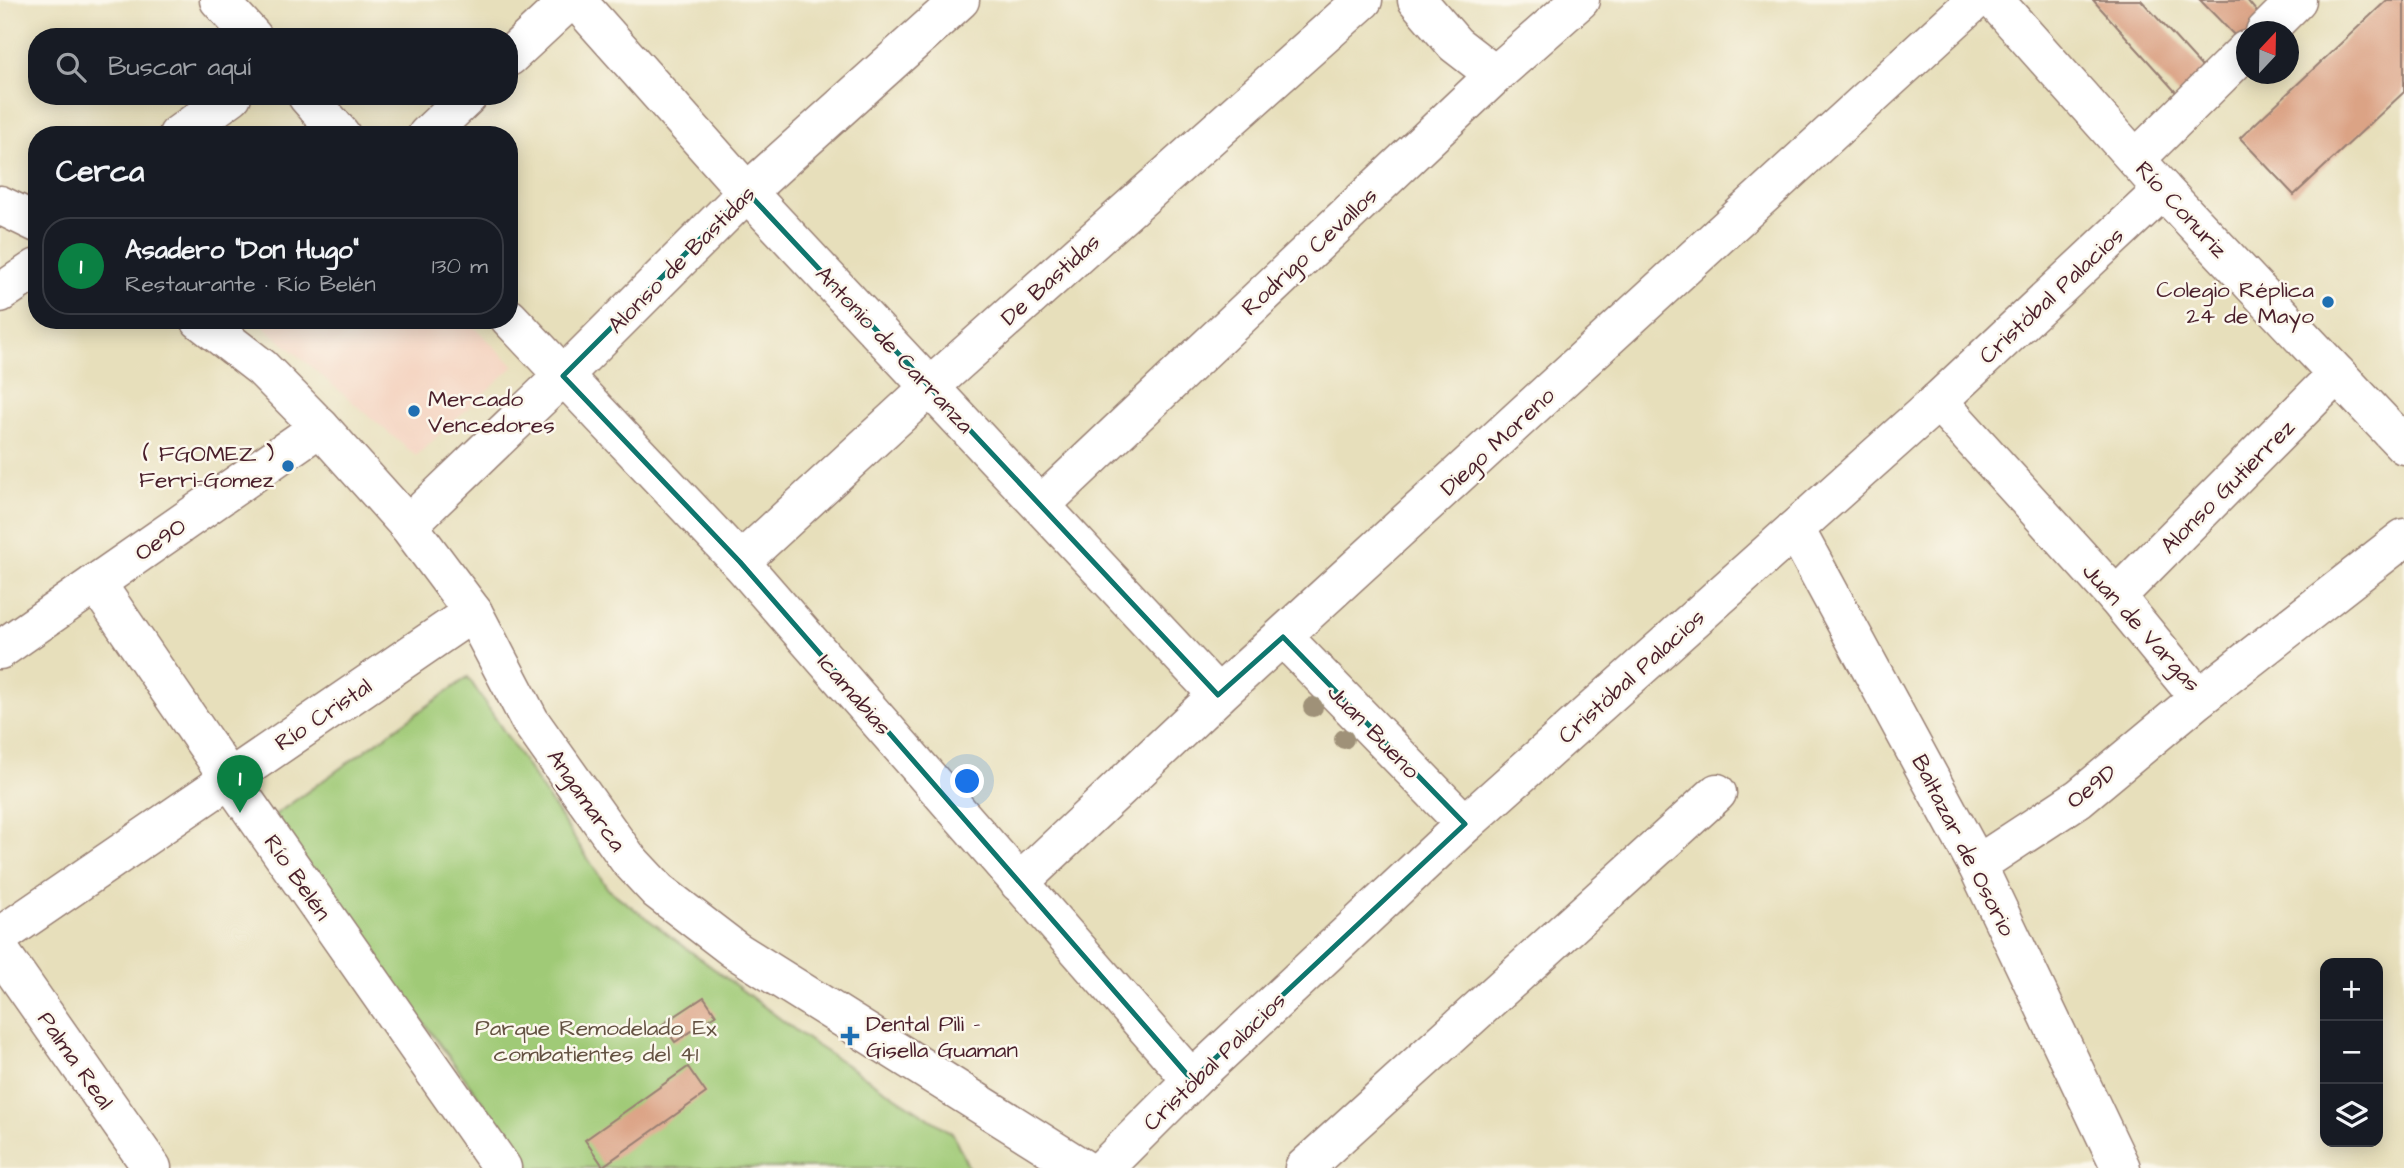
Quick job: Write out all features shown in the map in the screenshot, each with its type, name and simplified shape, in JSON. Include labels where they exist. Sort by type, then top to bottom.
[{"type":"street","points":[[219,0],[245,28]]},
{"type":"street","points":[[518,49],[570,0]]},
{"type":"street","name":"Antonio de Carranza","points":[[576,0],[747,192],[1218,695]]},
{"type":"street","name":"Alonso de Bastidas","points":[[408,525],[564,376],[747,192],[960,0]]},
{"type":"street","name":"De Bastidas","points":[[740,562],[931,386],[1363,0]]},
{"type":"street","points":[[1417,0],[1455,44],[1494,75]]},
{"type":"street","name":"Rodrigo Cevallos","points":[[1041,505],[1494,75],[1580,0]]},
{"type":"street","name":"Diego Moreno","points":[[1019,883],[1218,695],[1976,0]]},
{"type":"street","name":"Río Conuriz","points":[[1994,0],[2163,190],[2404,445]]},
{"type":"street","points":[[2276,21],[2297,0]]},
{"type":"street","points":[[2136,159],[2236,60]]},
{"type":"street","points":[[190,126],[220,105]]},
{"type":"street","points":[[315,105],[333,126]]},
{"type":"street","points":[[436,126],[459,105]]},
{"type":"street","name":"Cristóbal Palacios","points":[[1104,1168],[1192,1080],[1465,824],[1938,401],[2163,190]]},
{"type":"street","points":[[0,205],[28,219]]},
{"type":"street","points":[[0,293],[28,274]]},
{"type":"street","name":"Icamabias","points":[[518,327],[740,562],[1192,1080]]},
{"type":"street","name":"Angamarca","points":[[211,329],[261,368],[320,426],[408,525],[473,612],[530,722],[628,859],[658,891],[735,950],[1037,1158],[1082,1168]]},
{"type":"street","name":"Alonso Gutierrez","points":[[2116,597],[2337,374]]},
{"type":"street","name":"Juan de Vargas","points":[[1938,401],[2116,597],[2199,698],[2404,537]]},
{"type":"street","name":"Oe9O","points":[[0,650],[320,426]]},
{"type":"street","name":"Baltazar de Osorio","points":[[1795,529],[1977,865],[2120,1168]]},
{"type":"street","name":"Río Belén","points":[[96,583],[502,1168]]},
{"type":"street","name":"Río Cristal","points":[[0,936],[473,612]]},
{"type":"street","name":"Juan Bueno","points":[[1283,637],[1465,824]]},
{"type":"street","name":"Oe9D","points":[[1977,865],[2079,798],[2199,698]]},
{"type":"street","points":[[1304,1168],[1717,793]]},
{"type":"street","name":"Palma Real","points":[[0,951],[152,1168]]},
{"type":"highlighted area","points":[[747,192],[1218,695],[1283,637],[1465,824],[1192,1080],[740,562],[563,376]]},
{"type":"shaded area","name":"Mercado Vencedores","points":[[267,329],[476,329],[514,366],[416,456]]},
{"type":"green space","name":"Parque Remodelado Ex combatientes del 41","points":[[468,677],[608,889],[811,1042],[953,1134],[969,1168],[531,1168],[272,817]]},
{"type":"building","points":[[2093,0],[2141,0],[2211,77],[2183,100]]},
{"type":"building","points":[[2200,0],[2247,0],[2264,21],[2236,21],[2236,37]]},
{"type":"building","points":[[2387,0],[2404,0],[2404,92],[2294,195],[2240,138]]},
{"type":"building","points":[[704,997],[716,1015],[675,1042],[663,1024]]},
{"type":"building","points":[[688,1067],[706,1093],[603,1166],[585,1140]]},
{"type":"place","name":"Colegio Réplica 24 de Mayo","points":[[2328,302]]},
{"type":"place","name":"Mercado Vencedores","points":[[414,411]]},
{"type":"place","name":"( FGOMEZ ) Ferri-Gomez","points":[[288,466]]},
{"type":"place","name":"Asadero \"Don Hugo\"","points":[[240,813]]},
{"type":"place","name":"Dental Pili - Gisella Guaman","points":[[850,1036]]}]
